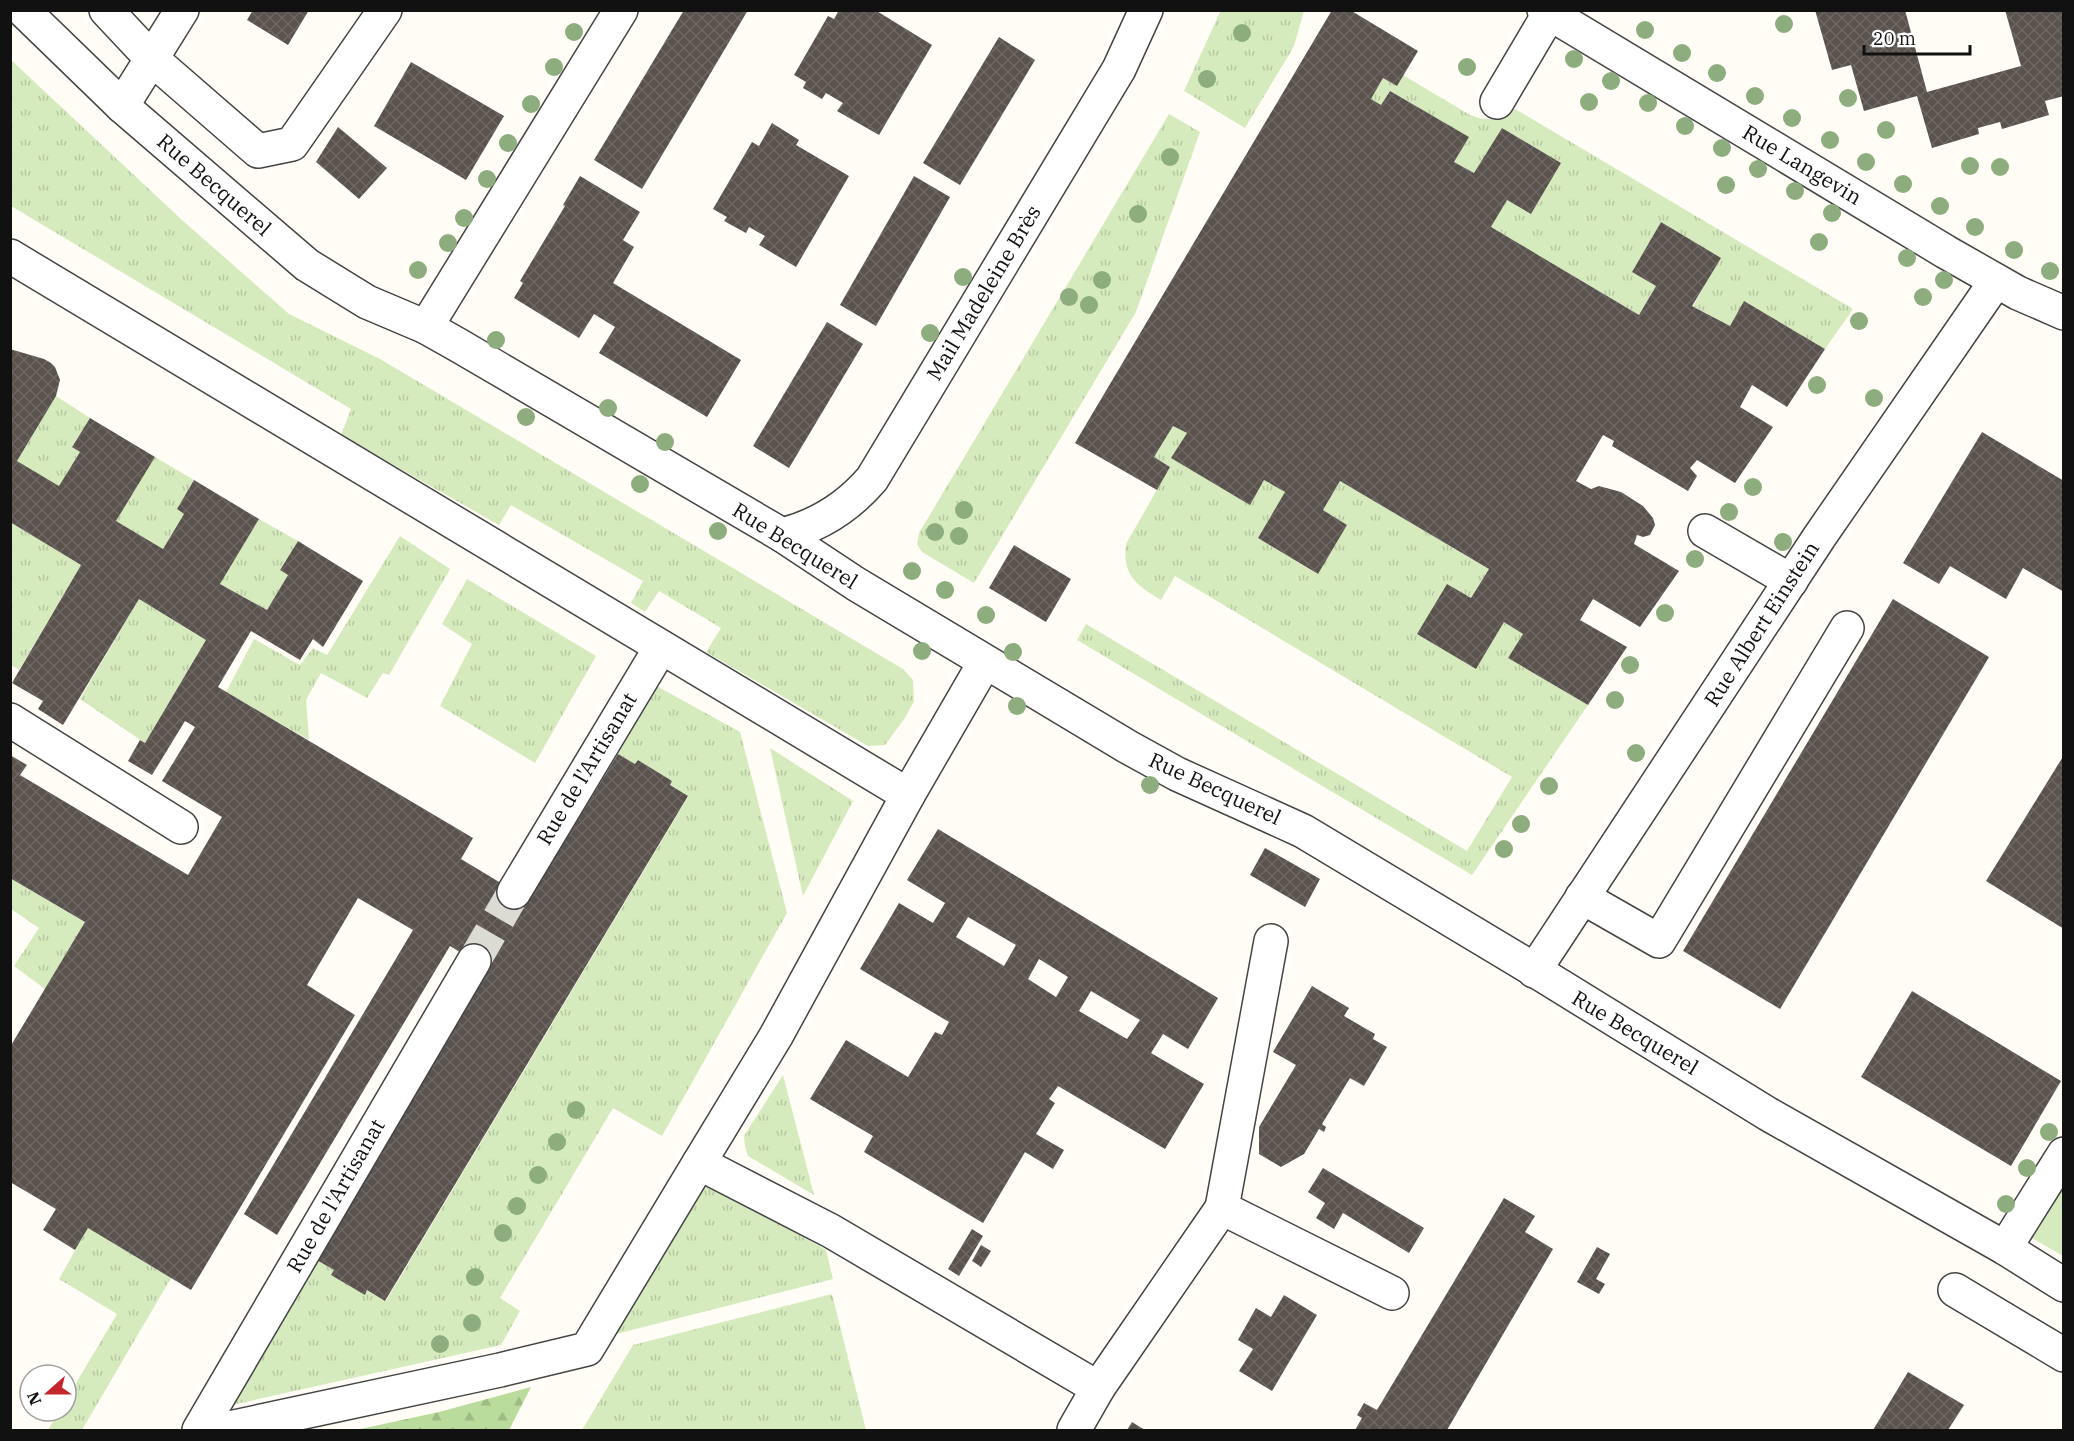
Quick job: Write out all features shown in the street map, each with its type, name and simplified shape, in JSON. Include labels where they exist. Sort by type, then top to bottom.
[{"type":"street","name":"Rue Becquerel","points":[[23,10],[122,106],[307,265],[367,302],[426,327],[782,535],[856,584],[1128,747],[1177,774],[1303,831],[1768,1114],[2005,1248],[2064,1285]]},
{"type":"street","points":[[106,10],[152,58],[258,151],[292,144],[386,10]]},
{"type":"street","points":[[122,106],[182,10]]},
{"type":"street","points":[[426,327],[621,10]]},
{"type":"street","name":"Mail Madeleine Brès","points":[[782,535],[812,526],[834,514],[859,494],[872,479],[1119,69],[1146,10]]},
{"type":"street","points":[[1497,102],[1547,12]]},
{"type":"street","name":"Rue Langevin","points":[[1547,12],[1996,281],[2064,313]]},
{"type":"street","points":[[10,256],[908,795]]},
{"type":"street","name":"Rue Albert Einstein","points":[[1534,971],[1791,581],[1996,281]]},
{"type":"street","points":[[1705,531],[1791,581]]},
{"type":"street","points":[[1582,897],[1659,941],[1847,628]]},
{"type":"street","name":"Rue de l'Artisanat","points":[[514,891],[661,647]]},
{"type":"street","points":[[220,1431],[587,1349],[776,1036],[908,795],[985,662]]},
{"type":"street","points":[[10,720],[181,827]]},
{"type":"street","points":[[1074,1431],[1098,1388],[1222,1208],[1271,941]]},
{"type":"street","name":"Rue de l'Artisanat","points":[[199,1431],[474,961]]},
{"type":"street","points":[[2005,1248],[2064,1154]]},
{"type":"street","points":[[699,1163],[831,1231],[1098,1388]]},
{"type":"street","points":[[1222,1208],[1392,1293]]},
{"type":"street","points":[[1954,1290],[2064,1355]]},
{"type":"green space","points":[[1221,10],[1304,11],[1294,46],[1245,128],[1184,91]]},
{"type":"green space","points":[[10,59],[182,220],[289,314],[380,359],[903,669],[913,680],[914,701],[905,718],[885,745],[868,746],[706,652],[721,628],[659,591],[645,612],[631,603],[643,581],[511,505],[499,525],[341,435],[351,409],[11,206]]},
{"type":"green space","points":[[1403,75],[1470,115],[1492,118],[1510,106],[1853,309],[1825,349],[1744,301],[1730,326],[1693,306],[1720,258],[1661,222],[1632,272],[1656,286],[1639,315],[1491,227],[1507,200],[1531,214],[1561,163],[1502,128],[1474,173],[1454,162],[1468,137],[1390,91],[1381,105],[1371,99],[1383,78],[1397,86]]},
{"type":"green space","points":[[1169,114],[1200,132],[1136,312],[974,583],[922,552],[917,544],[919,533]]},
{"type":"green space","points":[[56,396],[90,418],[72,446],[80,452],[59,486],[17,461]]},
{"type":"green space","points":[[1173,426],[1187,433],[1172,458],[1250,504],[1264,480],[1285,492],[1258,538],[1317,574],[1347,525],[1323,510],[1340,481],[1489,569],[1471,598],[1418,634],[1476,669],[1504,622],[1523,634],[1508,658],[1588,705],[1472,875],[1077,640],[1086,624],[1467,851],[1512,777],[1175,576],[1161,600],[1138,584],[1126,564],[1126,544],[1170,467],[1154,457]]},
{"type":"green space","points":[[155,457],[194,480],[177,509],[184,514],[163,549],[116,521]]},
{"type":"green space","points":[[259,519],[298,541],[280,569],[288,575],[267,610],[220,584]]},
{"type":"green space","points":[[10,522],[81,565],[19,670],[11,665]]},
{"type":"green space","points":[[400,536],[450,569],[389,675],[383,673],[367,698],[321,673],[306,700],[309,740],[226,692],[254,639],[300,665],[313,648],[327,655]]},
{"type":"green space","points":[[467,579],[596,656],[535,763],[440,706],[472,644],[442,624]]},
{"type":"green space","points":[[139,599],[206,640],[145,743],[80,699]]},
{"type":"green space","points":[[653,684],[740,732],[787,913],[662,1136],[613,1108],[500,1298],[520,1311],[501,1345],[232,1405],[315,1259],[334,1270],[365,1294],[367,1290],[386,1301],[688,797],[670,785],[672,781],[638,760],[635,764],[618,754]]},
{"type":"green space","points":[[770,748],[853,801],[803,896]]},
{"type":"green space","points":[[10,878],[85,922],[45,989],[14,966],[39,928],[11,909]]},
{"type":"green space","points":[[783,1075],[814,1195],[748,1156],[745,1147],[744,1136]]},
{"type":"green space","points":[[707,1186],[718,1187],[826,1250],[833,1279],[612,1335],[695,1192]]},
{"type":"green space","points":[[2063,1188],[2063,1256],[2032,1238]]},
{"type":"green space","points":[[88,1228],[171,1278],[82,1430],[48,1430],[52,1423],[78,1423],[78,1380],[117,1314],[59,1279]]},
{"type":"green space","points":[[832,1294],[866,1430],[582,1430],[633,1345]]},
{"type":"green space","points":[[531,1387],[509,1430],[356,1430],[439,1412]]},
{"type":"building","points":[[253,10],[309,10],[288,45],[247,20]]},
{"type":"building","points":[[684,10],[748,10],[642,189],[594,160]]},
{"type":"building","points":[[839,10],[875,10],[932,45],[879,135],[837,111],[843,103],[826,93],[822,99],[803,88],[806,82],[794,75],[828,16],[834,19]]},
{"type":"building","points":[[1332,10],[1350,10],[1418,51],[1397,86],[1383,78],[1371,99],[1381,105],[1390,91],[1469,137],[1454,162],[1474,173],[1502,128],[1561,163],[1531,214],[1507,200],[1491,227],[1639,315],[1656,286],[1632,272],[1661,222],[1721,258],[1692,306],[1730,326],[1744,301],[1825,349],[1787,407],[1752,385],[1740,407],[1773,427],[1735,483],[1697,460],[1690,468],[1697,476],[1688,491],[1612,446],[1614,441],[1603,435],[1576,481],[1591,489],[1599,486],[1621,492],[1643,506],[1653,518],[1655,525],[1650,535],[1643,537],[1637,535],[1634,544],[1679,571],[1640,627],[1593,599],[1580,620],[1627,647],[1588,705],[1508,658],[1523,634],[1504,622],[1476,669],[1417,634],[1447,584],[1471,598],[1489,569],[1340,481],[1323,510],[1347,525],[1318,574],[1258,538],[1285,492],[1264,480],[1250,505],[1171,458],[1187,433],[1173,426],[1154,457],[1170,467],[1157,490],[1075,443]]},
{"type":"building","points":[[1815,10],[1905,10],[1927,92],[2021,66],[2005,10],[2064,10],[2064,54],[2062,55],[2064,96],[2045,101],[2049,115],[2002,129],[2000,122],[1978,128],[1979,134],[1932,148],[1917,96],[1864,111],[1851,65],[1832,70]]},
{"type":"building","points":[[999,37],[1035,60],[960,185],[923,163]]},
{"type":"building","points":[[411,62],[504,116],[466,180],[374,126]]},
{"type":"building","points":[[772,123],[799,140],[796,145],[849,176],[796,267],[759,245],[765,236],[749,227],[746,233],[724,221],[727,217],[713,209],[752,142],[759,146]]},
{"type":"building","points":[[338,127],[387,168],[359,199],[316,162]]},
{"type":"building","points":[[580,176],[640,212],[623,240],[634,247],[613,283],[741,360],[707,417],[599,353],[615,327],[594,314],[579,338],[514,298],[523,283],[520,281],[565,206],[563,205]]},
{"type":"building","points":[[914,176],[950,197],[876,326],[840,305]]},
{"type":"building","points":[[827,322],[863,344],[789,468],[753,446]]},
{"type":"building","points":[[10,349],[51,363],[60,380],[56,396],[17,461],[59,486],[80,452],[72,447],[90,418],[155,457],[116,521],[163,549],[184,514],[177,509],[194,480],[259,519],[220,584],[267,610],[288,575],[280,570],[298,541],[363,581],[323,647],[313,639],[300,660],[251,631],[218,687],[473,838],[461,859],[529,900],[618,754],[635,764],[638,760],[672,781],[670,785],[688,796],[385,1301],[367,1290],[365,1295],[331,1275],[334,1270],[315,1259],[487,969],[450,946],[277,1235],[244,1214],[413,930],[358,898],[307,985],[355,1015],[191,1290],[88,1228],[75,1250],[43,1230],[56,1209],[10,1182],[10,1047],[85,922],[10,878],[10,755],[27,765],[20,775],[188,875],[222,817],[162,781],[195,727],[185,721],[152,775],[128,761],[140,740],[145,743],[206,640],[139,599],[63,725],[38,709],[43,701],[12,683],[81,565],[10,522]]},
{"type":"building","points":[[1982,432],[2064,481],[2064,592],[2023,568],[2006,599],[1950,566],[1939,584],[1903,563]]},
{"type":"building","points":[[1014,545],[1071,579],[1046,622],[989,588]]},
{"type":"building","points":[[1893,599],[1989,657],[1780,1009],[1683,951]]},
{"type":"building","points":[[2064,755],[2064,929],[1986,881]]},
{"type":"building","points":[[938,829],[1218,998],[1188,1049],[1163,1034],[1151,1053],[1204,1084],[1165,1149],[1058,1086],[1049,1099],[1055,1103],[1036,1134],[1064,1150],[1053,1169],[1025,1152],[983,1223],[864,1152],[873,1136],[810,1099],[846,1040],[908,1077],[935,1032],[942,1035],[949,1022],[860,969],[899,903],[933,923],[945,903],[907,880]],"holes":[[[968,917],[1016,945],[1004,966],[956,937]],[[1039,959],[1068,977],[1056,997],[1028,979]],[[1091,991],[1140,1020],[1127,1039],[1079,1011]]]},
{"type":"building","points":[[1265,848],[1320,879],[1305,907],[1250,875]]},
{"type":"building","points":[[1312,986],[1349,1008],[1344,1016],[1375,1034],[1373,1039],[1387,1047],[1364,1086],[1350,1078],[1322,1124],[1326,1127],[1324,1132],[1319,1129],[1304,1154],[1281,1167],[1259,1154],[1259,1127],[1296,1065],[1273,1052]]},
{"type":"building","points":[[1912,991],[2061,1081],[2011,1166],[1861,1077]]},
{"type":"building","points":[[1323,1168],[1424,1228],[1409,1253],[1343,1213],[1334,1229],[1316,1218],[1325,1203],[1308,1192]]},
{"type":"building","points":[[1504,1198],[1535,1216],[1525,1232],[1553,1249],[1447,1430],[1355,1430],[1362,1418],[1357,1415],[1364,1403],[1377,1410]]},
{"type":"building","points":[[972,1229],[983,1236],[959,1276],[948,1269]]},
{"type":"building","points":[[981,1245],[991,1251],[981,1267],[972,1261]]},
{"type":"building","points":[[1597,1247],[1610,1254],[1596,1279],[1605,1284],[1599,1294],[1577,1282]]},
{"type":"building","points":[[1284,1295],[1317,1315],[1272,1391],[1239,1371],[1253,1349],[1238,1340],[1256,1308],[1271,1317]]},
{"type":"building","points":[[1908,1372],[1964,1405],[1948,1430],[1873,1430]]},
{"type":"building","points":[[1132,1422],[1145,1430],[1127,1430]]},
{"type":"tunnel","points":[[474,961],[514,892]]}]
